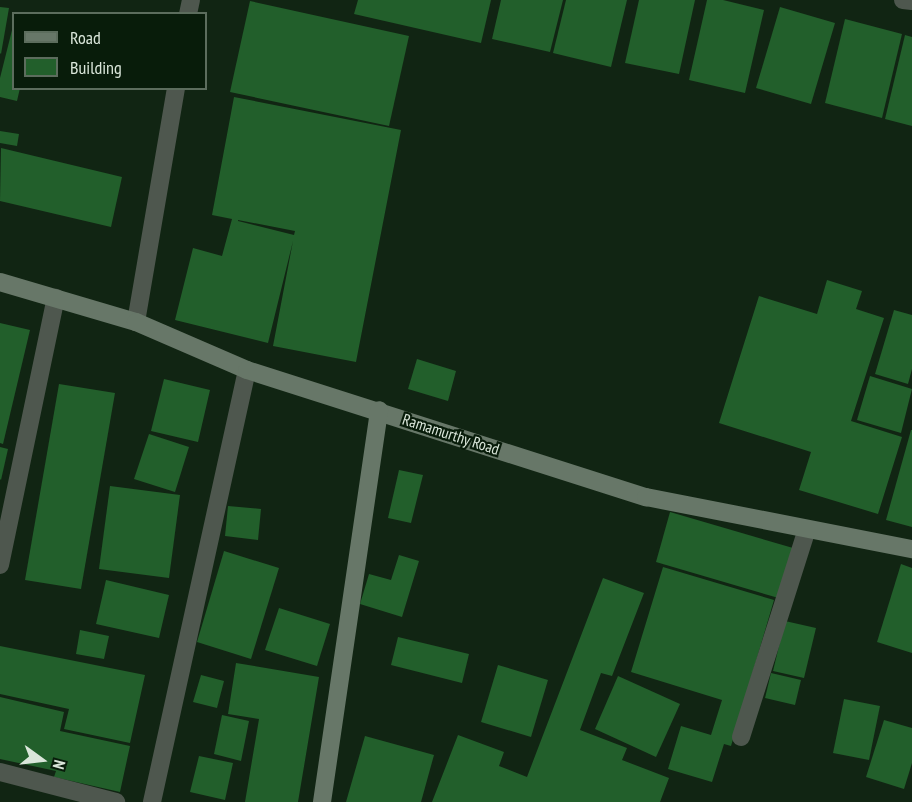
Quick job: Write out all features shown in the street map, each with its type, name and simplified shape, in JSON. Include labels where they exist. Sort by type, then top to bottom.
[{"type":"street","points":[[903,0],[912,2]]},
{"type":"street","points":[[136,322],[176,90]]},
{"type":"street","name":"Ramamurthy Road","points":[[0,282],[136,322],[247,370],[379,410],[646,497],[912,549]]},
{"type":"street","points":[[0,565],[56,298]]},
{"type":"street","points":[[152,802],[247,370]]},
{"type":"street","points":[[322,802],[379,410]]},
{"type":"street","points":[[741,737],[807,529]]},
{"type":"street","points":[[0,772],[116,802]]},
{"type":"building","points":[[358,0],[491,0],[481,43],[354,14]]},
{"type":"building","points":[[501,0],[563,0],[550,52],[492,39]]},
{"type":"building","points":[[566,0],[627,0],[611,67],[553,53]]},
{"type":"building","points":[[639,0],[695,0],[679,74],[625,63]]},
{"type":"building","points":[[707,0],[723,0],[764,10],[745,93],[689,80]]},
{"type":"building","points":[[250,1],[409,36],[389,126],[230,92]]},
{"type":"building","points":[[0,7],[9,8],[1,54],[0,53]]},
{"type":"building","points":[[780,7],[835,23],[811,104],[756,88]]},
{"type":"building","points":[[845,19],[902,34],[882,118],[825,103]]},
{"type":"building","points":[[12,30],[12,90],[20,90],[17,101],[0,97],[0,78]]},
{"type":"building","points":[[905,35],[912,37],[912,126],[885,119]]},
{"type":"building","points":[[234,97],[401,130],[356,362],[273,346],[293,241],[268,343],[175,320],[193,248],[222,256],[232,219],[212,215]],"holes":[[[238,220],[295,231],[294,235]]]},
{"type":"building","points":[[0,131],[19,134],[17,146],[0,143]]},
{"type":"building","points":[[1,148],[122,177],[111,227],[0,201]]},
{"type":"building","points":[[827,280],[862,291],[856,309],[884,318],[851,421],[902,437],[878,514],[799,490],[811,452],[719,423],[759,296],[817,314]]},
{"type":"building","points":[[894,310],[912,315],[912,369],[908,384],[875,374]]},
{"type":"building","points":[[0,323],[30,330],[3,444],[0,443]]},
{"type":"building","points":[[417,359],[456,371],[448,401],[408,389]]},
{"type":"building","points":[[870,376],[912,389],[901,433],[857,420]]},
{"type":"building","points":[[164,379],[210,390],[198,442],[151,431]]},
{"type":"building","points":[[59,384],[115,393],[81,589],[25,580]]},
{"type":"building","points":[[912,430],[912,527],[886,520]]},
{"type":"building","points":[[149,434],[189,447],[175,492],[134,479]]},
{"type":"building","points":[[0,447],[8,449],[1,480],[0,479]]},
{"type":"building","points":[[399,470],[423,475],[411,523],[388,518]]},
{"type":"building","points":[[110,486],[180,495],[169,578],[99,569]]},
{"type":"building","points":[[228,506],[261,509],[258,540],[225,536]]},
{"type":"building","points":[[670,512],[793,548],[782,599],[656,562]]},
{"type":"building","points":[[224,551],[279,568],[251,659],[197,642]]},
{"type":"building","points":[[399,555],[419,561],[402,617],[360,604],[369,574],[391,580]]},
{"type":"building","points":[[901,564],[912,568],[912,653],[877,642]]},
{"type":"building","points":[[663,567],[774,600],[731,746],[724,744],[712,782],[668,769],[681,726],[711,735],[722,700],[631,672]]},
{"type":"building","points":[[603,578],[644,593],[612,676],[601,673],[580,730],[627,748],[622,760],[669,778],[660,802],[432,802],[458,735],[504,752],[499,766],[527,777]]},
{"type":"building","points":[[106,580],[169,595],[159,638],[96,624]]},
{"type":"building","points":[[279,608],[330,624],[317,666],[265,650]]},
{"type":"building","points":[[785,621],[816,628],[804,678],[773,671]]},
{"type":"building","points":[[80,630],[109,636],[104,659],[76,654]]},
{"type":"building","points":[[398,637],[469,654],[462,683],[391,665]]},
{"type":"building","points":[[0,646],[145,675],[130,743],[64,729],[69,709],[0,694]]},
{"type":"building","points":[[236,663],[319,677],[298,802],[245,802],[259,719],[228,714]]},
{"type":"building","points":[[498,665],[548,680],[531,737],[481,722]]},
{"type":"building","points":[[771,673],[801,680],[795,705],[765,698]]},
{"type":"building","points":[[201,675],[224,681],[217,708],[193,702]]},
{"type":"building","points":[[618,676],[680,704],[656,757],[595,729]]},
{"type":"building","points":[[0,697],[64,712],[60,731],[130,746],[120,792],[54,777],[56,771],[0,759]]},
{"type":"building","points":[[844,699],[880,706],[869,760],[833,753]]},
{"type":"building","points":[[222,715],[249,721],[241,761],[214,754]]},
{"type":"building","points":[[884,720],[912,728],[912,763],[904,789],[866,777]]},
{"type":"building","points":[[365,736],[434,755],[421,802],[346,802]]},
{"type":"building","points":[[199,756],[233,763],[225,800],[190,792]]}]
